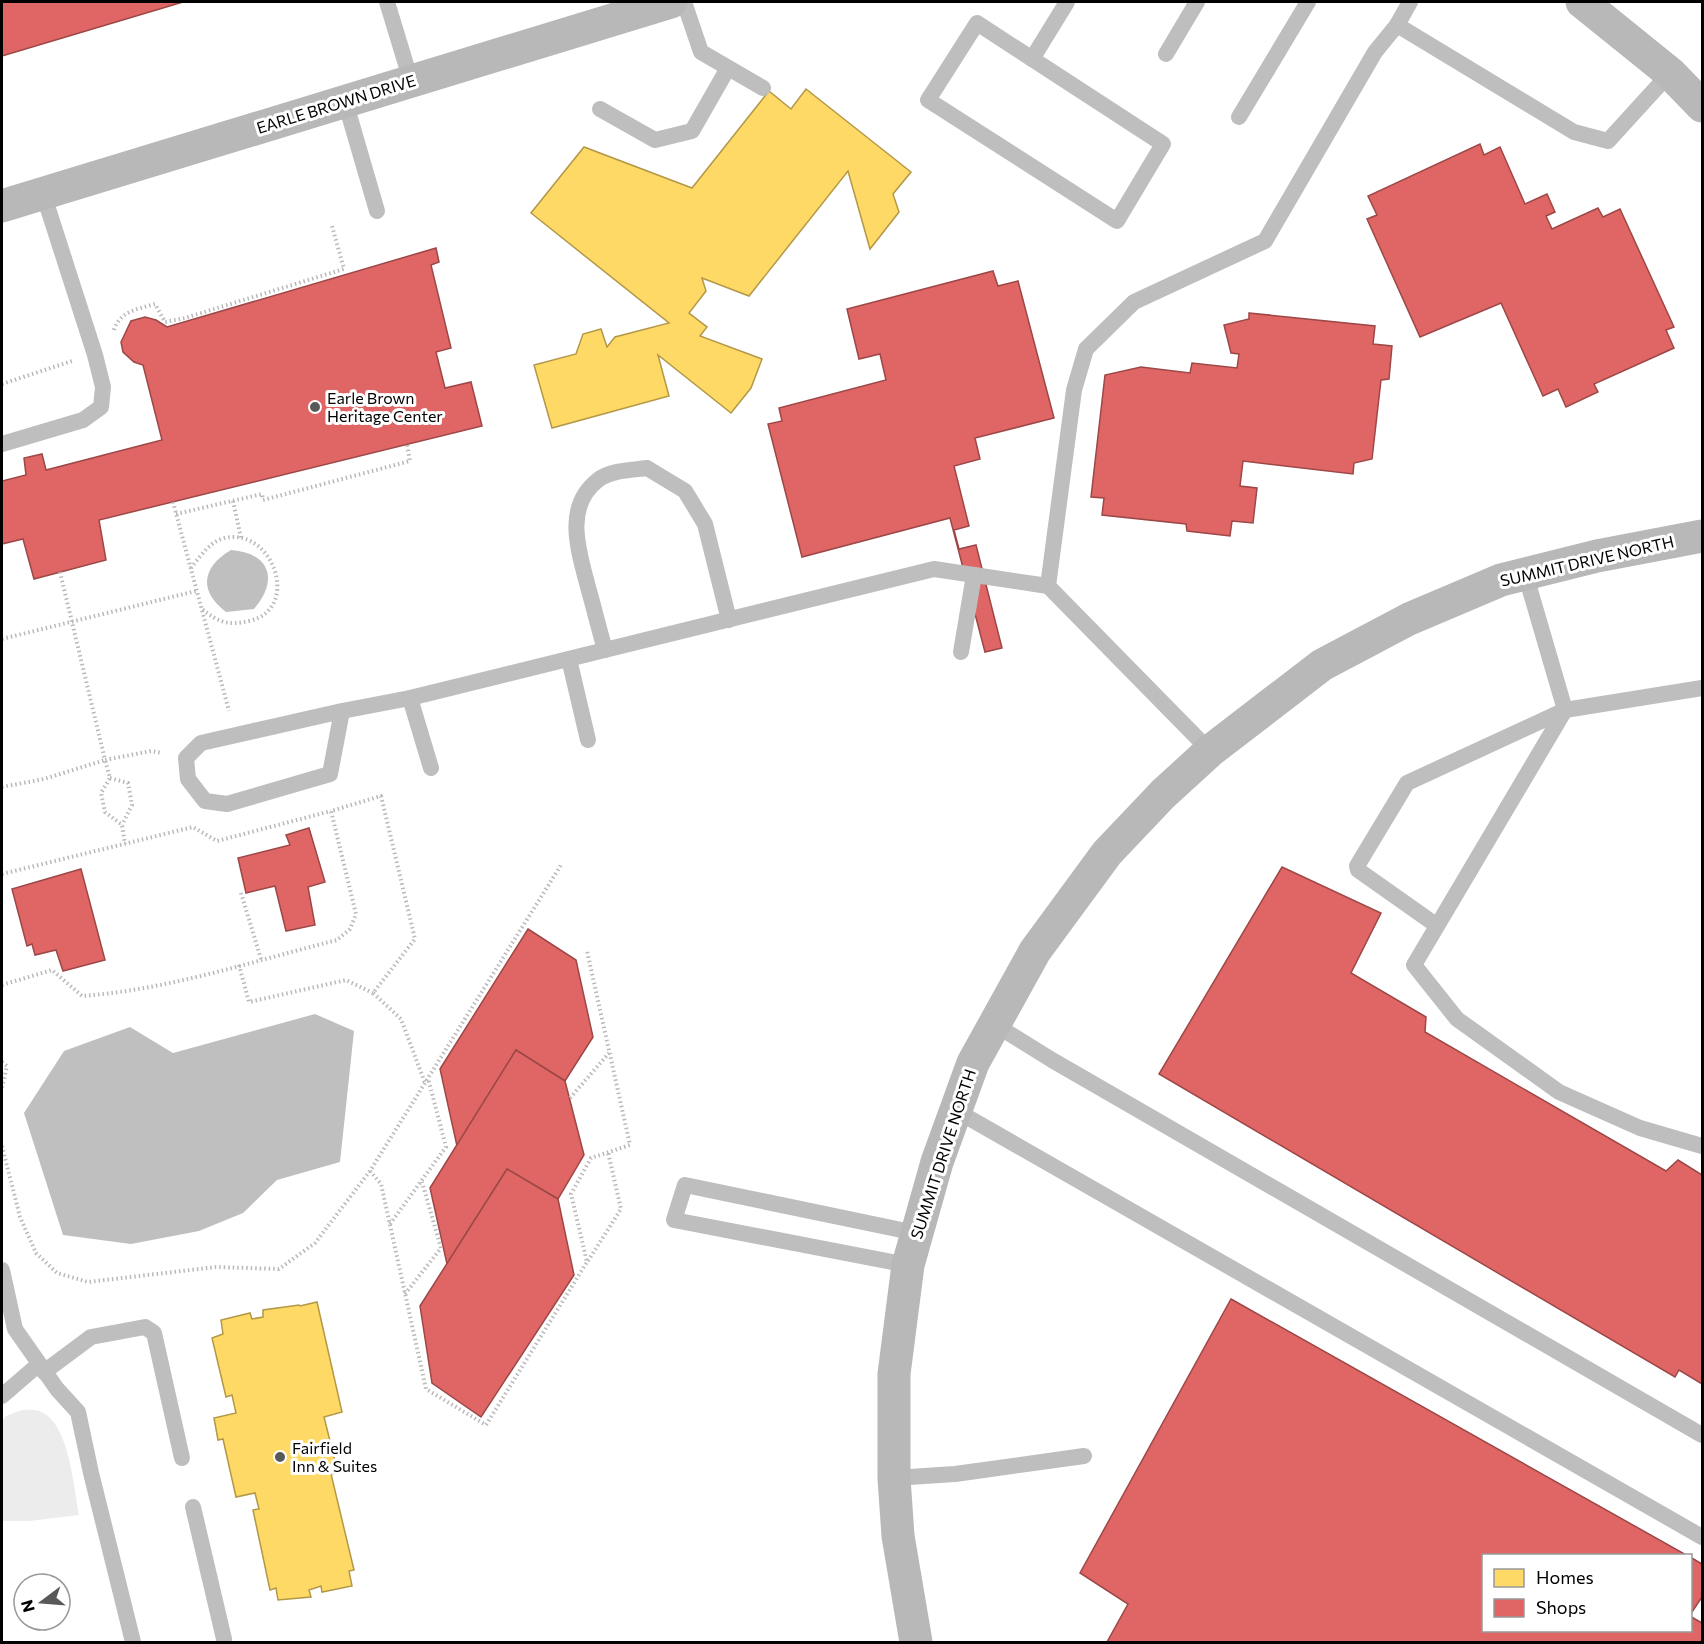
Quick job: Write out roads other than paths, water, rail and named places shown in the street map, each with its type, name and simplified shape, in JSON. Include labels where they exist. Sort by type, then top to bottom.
[{"type":"street","name":"EARLE BROWN DRIVE","points":[[2,206],[671,2]]},
{"type":"street","points":[[1582,2],[1670,73],[1702,106]]},
{"type":"street","name":"SUMMIT DRIVE NORTH","points":[[916,1642],[898,1536],[894,1478],[894,1374],[908,1265],[955,1110],[973,1063],[1035,951],[1107,853],[1163,794],[1210,750],[1322,665],[1409,619],[1501,580],[1597,556],[1702,536]]},
{"type":"lane","points":[[387,2],[411,81]]},
{"type":"lane","points":[[684,2],[701,52],[763,88]]},
{"type":"lane","points":[[1032,59],[1067,2]]},
{"type":"lane","points":[[1166,54],[1197,2]]},
{"type":"lane","points":[[1239,117],[1308,2]]},
{"type":"lane","points":[[1048,586],[1074,390],[1086,349],[1134,302],[1264,241],[1375,52],[1397,25],[1410,2]]},
{"type":"lane","points":[[977,23],[1032,59],[1163,144],[1117,221],[928,100],[977,23]]},
{"type":"lane","points":[[1397,25],[1574,132],[1608,141],[1670,73]]},
{"type":"lane","points":[[600,109],[656,140],[692,131],[728,68]]},
{"type":"lane","points":[[345,101],[377,211]]},
{"type":"lane","points":[[2,444],[83,420],[101,407],[103,387],[95,355],[43,194]]},
{"type":"lane","points":[[604,650],[576,540],[577,512],[585,493],[599,478],[621,472],[647,468],[685,491],[705,524],[729,620]]},
{"type":"lane","points":[[342,711],[330,774],[227,804],[205,801],[188,778],[186,758],[201,743],[342,711],[410,698],[934,569],[1048,586],[1210,750]]},
{"type":"lane","points":[[1525,573],[1564,710],[1414,965],[1457,1019],[1559,1092],[1640,1128],[1702,1146]]},
{"type":"lane","points":[[961,652],[974,575]]},
{"type":"lane","points":[[569,659],[588,740]]},
{"type":"lane","points":[[1436,925],[1357,869],[1407,783],[1564,710],[1702,688]]},
{"type":"lane","points":[[410,698],[431,768]]},
{"type":"lane","points":[[994,1024],[1082,1078],[1702,1435]]},
{"type":"lane","points":[[955,1110],[1702,1538]]},
{"type":"lane","points":[[908,1265],[674,1220],[685,1185],[916,1233]]},
{"type":"lane","points":[[2,1270],[4,1295],[15,1329],[57,1389],[78,1412],[133,1642]]},
{"type":"lane","points":[[2,1396],[91,1337],[145,1327],[154,1333],[182,1458]]},
{"type":"lane","points":[[894,1478],[955,1474],[1084,1456]]},
{"type":"lane","points":[[193,1507],[224,1639]]},
{"type":"place","name":"Earle Brown Heritage Center","points":[[315,407]]},
{"type":"place","name":"Fairfield Inn & Suites","points":[[280,1457]]}]
